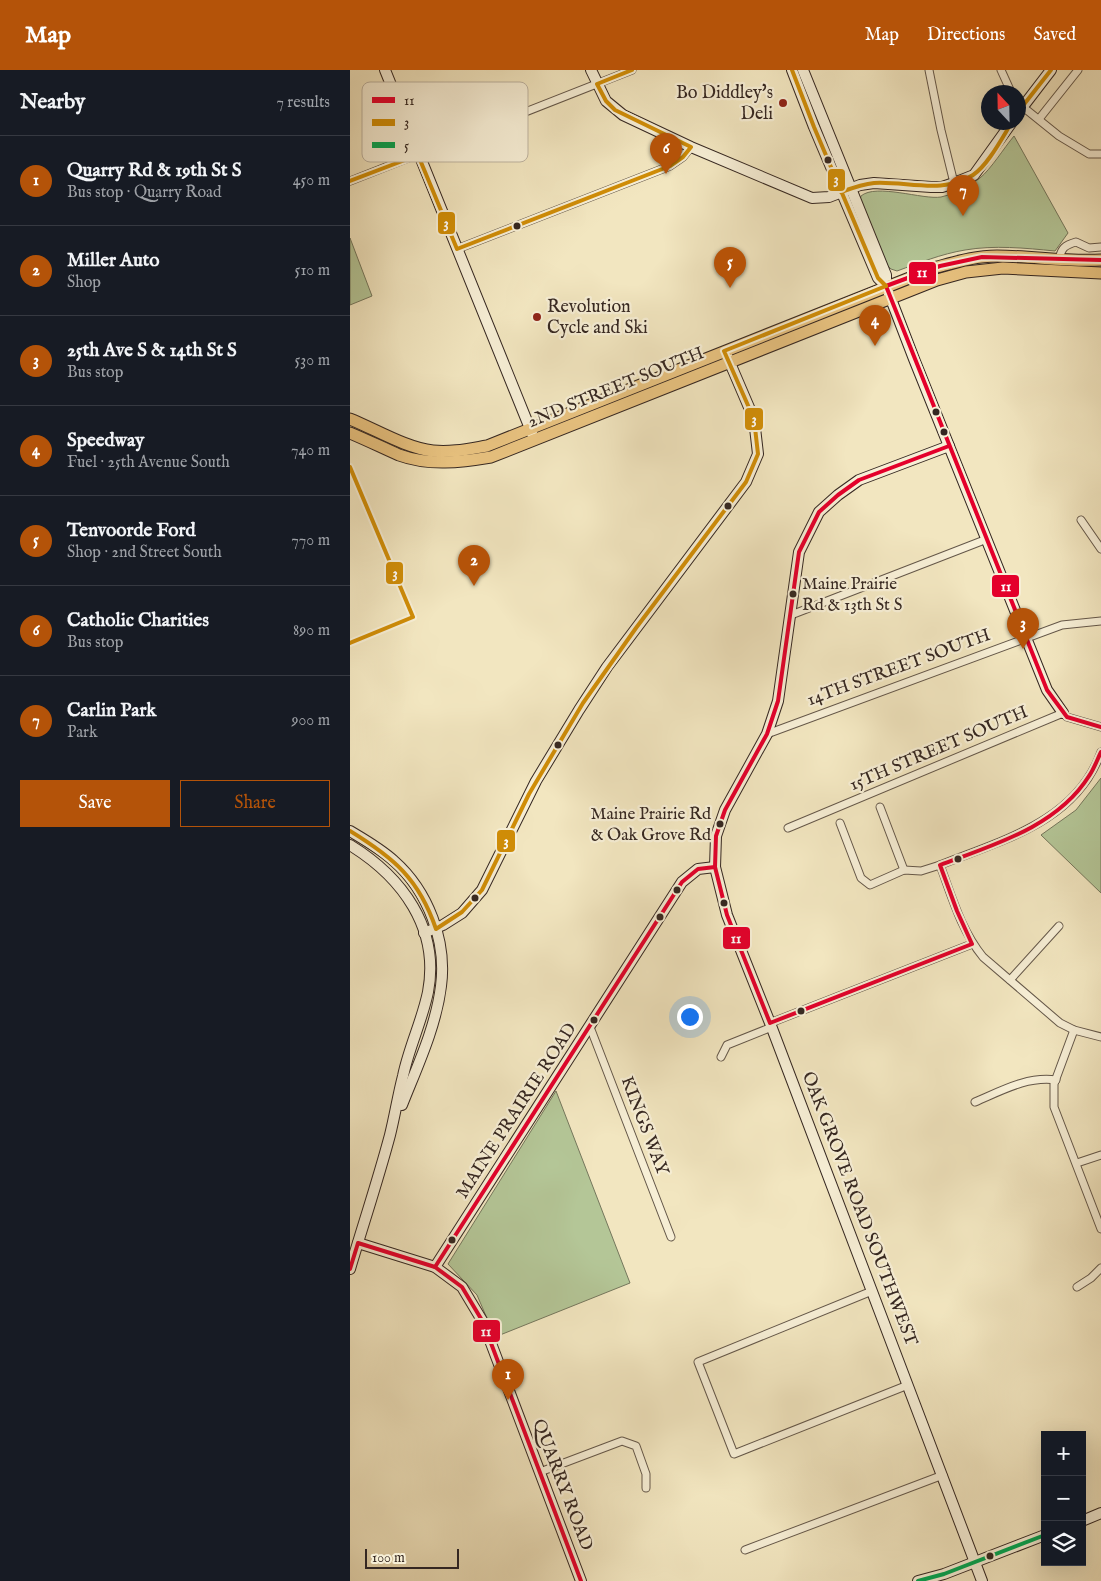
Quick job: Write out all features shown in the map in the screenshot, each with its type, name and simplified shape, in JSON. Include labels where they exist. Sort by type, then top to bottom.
[{"type":"main road","name":"2ND STREET SOUTH","points":[[350,419],[416,447],[432,451],[469,450],[487,446],[937,267],[967,259],[996,256],[1059,260],[1101,260]]},
{"type":"main road","name":"2ND STREET SOUTH","points":[[350,433],[401,456],[433,462],[462,462],[490,457],[937,280],[966,272],[1003,268],[1101,273]]},
{"type":"street","points":[[385,70],[390,82]]},
{"type":"street","points":[[591,70],[606,101],[615,110],[691,147],[812,198],[830,197],[874,183],[931,187],[942,187],[954,183],[974,175],[1006,130]]},
{"type":"street","points":[[528,111],[632,70]]},
{"type":"street","points":[[792,70],[886,275],[886,286],[1046,690],[1067,717],[1101,727]]},
{"type":"street","points":[[803,70],[846,191]]},
{"type":"street","points":[[929,70],[954,183]]},
{"type":"street","points":[[1001,70],[1008,85]]},
{"type":"street","points":[[1026,102],[1051,70]]},
{"type":"street","points":[[1039,120],[1078,70]]},
{"type":"street","points":[[1026,113],[1089,154],[1101,154]]},
{"type":"street","points":[[457,250],[670,166],[682,158],[691,147]]},
{"type":"street","points":[[350,181],[398,162]]},
{"type":"street","points":[[421,162],[534,439]]},
{"type":"street","points":[[1059,260],[1061,250],[1066,244],[1076,242],[1089,248],[1101,247]]},
{"type":"street","points":[[424,933],[462,913],[482,890],[536,781],[579,710],[607,667],[746,482],[758,454],[754,419],[724,351]]},
{"type":"street","points":[[715,866],[716,836],[725,810],[767,734],[778,701],[799,552],[819,512],[859,480],[948,446]]},
{"type":"street","points":[[1080,520],[1101,549]]},
{"type":"street","points":[[791,614],[987,539]]},
{"type":"street","name":"14TH STREET SOUTH","points":[[767,734],[1026,637],[1062,625],[1101,620]]},
{"type":"street","name":"15TH STREET SOUTH","points":[[788,828],[1063,713]]},
{"type":"street","points":[[840,823],[861,878],[870,885],[904,870],[921,871],[940,865],[1041,824],[1068,803],[1079,790],[1092,772],[1101,752]]},
{"type":"street","points":[[880,807],[904,870]]},
{"type":"street","points":[[350,831],[383,852],[405,872],[426,905],[436,928],[439,944],[442,970],[437,1005],[419,1062],[390,1134]]},
{"type":"street","points":[[350,845],[378,864],[398,884],[414,907],[424,933],[430,969],[428,991],[405,1066],[390,1134],[350,1269]]},
{"type":"street","points":[[940,865],[956,911],[972,944],[983,957],[1060,1023],[1074,1030],[1101,1036]]},
{"type":"street","name":"OAK GROVE ROAD SOUTHWEST","points":[[715,866],[727,915],[771,1025],[982,1581]]},
{"type":"street","name":"MAINE PRAIRIE ROAD","points":[[435,1267],[682,882],[698,869],[715,866]]},
{"type":"street","points":[[1010,980],[1059,926]]},
{"type":"street","points":[[721,1057],[727,1045],[771,1025],[972,944]]},
{"type":"street","name":"KINGS WAY","points":[[590,1026],[671,1237]]},
{"type":"street","points":[[1074,1030],[1054,1084],[1054,1107],[1101,1229]]},
{"type":"street","points":[[975,1102],[1026,1081],[1042,1078],[1056,1080]]},
{"type":"street","points":[[1077,1163],[1101,1155]]},
{"type":"street","name":"QUARRY ROAD","points":[[358,1244],[435,1267],[462,1287],[483,1322],[581,1581]]},
{"type":"street","points":[[1077,1287],[1091,1278],[1101,1268]]},
{"type":"street","points":[[872,1291],[698,1362],[734,1454],[908,1385]]},
{"type":"street","points":[[540,1472],[622,1441],[636,1446],[646,1474],[646,1488]]},
{"type":"street","points":[[745,1550],[943,1475]]},
{"type":"street","points":[[1086,1519],[1101,1513]]},
{"type":"street","points":[[918,1581],[975,1562],[1041,1537]]},
{"type":"green space","points":[[1014,136],[1068,233],[1055,251],[976,248],[939,256],[897,271],[891,269],[887,265],[860,200],[861,196],[868,192],[877,191],[933,197],[951,194],[967,187],[980,178]]},
{"type":"green space","points":[[350,238],[372,296],[350,305]]},
{"type":"green space","points":[[1101,778],[1101,893],[1041,835],[1076,810]]},
{"type":"green space","points":[[556,1091],[630,1283],[495,1337],[477,1295],[448,1264]]},
{"type":"transit line","name":"3","points":[[421,162],[457,249],[670,166],[683,157],[691,147],[615,110],[606,101],[597,84],[632,70]]},
{"type":"transit line","name":"3","points":[[792,70],[878,278],[886,286]]},
{"type":"transit line","name":"3","points":[[1026,102],[1051,70]]},
{"type":"transit line","name":"3","points":[[841,192],[874,183],[937,186],[961,181],[979,171],[1007,130]]},
{"type":"transit line","name":"3","points":[[350,181],[400,162]]},
{"type":"transit line","name":"11","points":[[1101,260],[982,257],[940,266],[886,286],[1047,690],[1067,717],[1101,727]]},
{"type":"transit line","name":"3","points":[[350,831],[380,851],[403,871],[422,896],[436,929],[462,912],[482,890],[529,794],[583,703],[636,628],[746,482],[758,454],[754,419],[724,351],[886,286]]},
{"type":"transit line","name":"11","points":[[949,446],[859,480],[819,512],[799,552],[778,701],[767,734],[725,810],[716,836],[715,867],[727,915],[770,1023],[972,944],[957,911],[940,865],[1022,832],[1060,809],[1076,794],[1091,773],[1101,752]]},
{"type":"transit line","name":"3","points":[[350,467],[413,617],[350,643]]},
{"type":"transit line","name":"11","points":[[435,1267],[682,882],[698,869],[715,867]]},
{"type":"transit line","name":"11","points":[[350,1269],[358,1243],[435,1267],[462,1287],[483,1322],[581,1581]]},
{"type":"transit line","name":"5","points":[[918,1581],[944,1574],[1041,1537]]},
{"type":"place","name":"Bo Diddley's Deli","points":[[783,103]]},
{"type":"place","name":"Catholic Charities","points":[[666,174]]},
{"type":"place","name":"Carlin Park","points":[[963,216]]},
{"type":"place","name":"Tenvoorde Ford","points":[[730,288]]},
{"type":"place","name":"Revolution Cycle and Ski","points":[[537,317]]},
{"type":"place","name":"Speedway","points":[[875,346]]},
{"type":"place","name":"Miller Auto","points":[[474,586]]},
{"type":"place","name":"Maine Prairie Rd & 13th St S","points":[[793,594]]},
{"type":"place","name":"25th Ave S & 14th St S","points":[[1023,649]]},
{"type":"place","name":"Maine Prairie Rd & Oak Grove Rd","points":[[720,824]]},
{"type":"place","name":"Quarry Rd & 19th St S","points":[[508,1400]]}]
